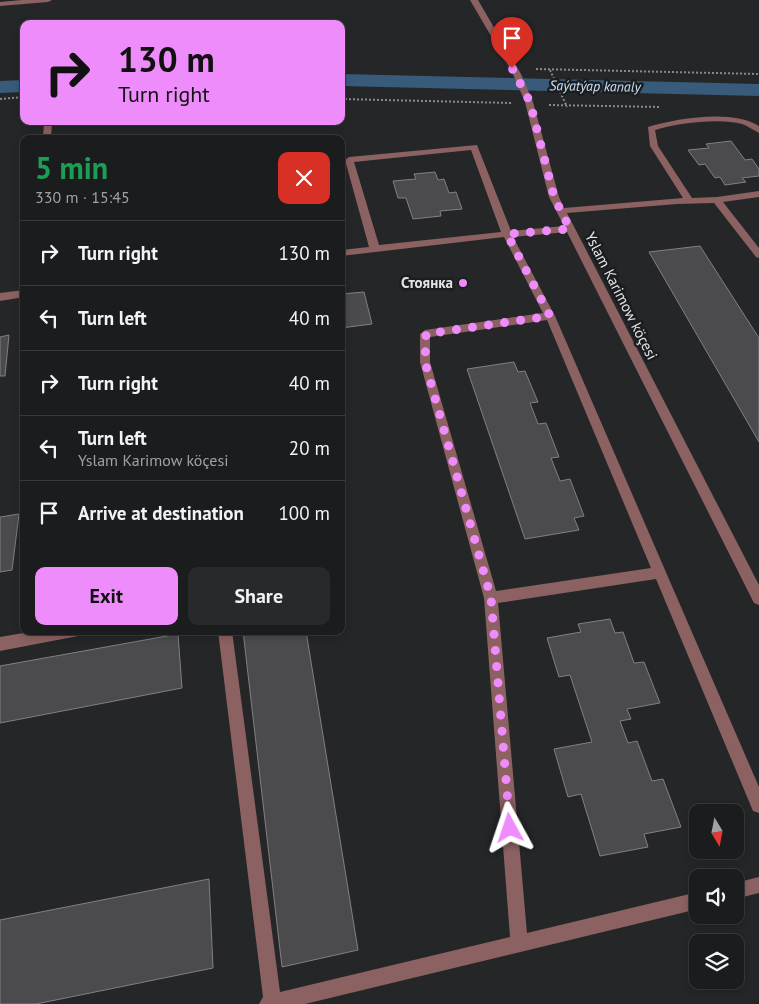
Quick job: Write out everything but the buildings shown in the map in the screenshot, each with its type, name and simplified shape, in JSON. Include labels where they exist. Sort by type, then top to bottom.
[{"type":"street","points":[[0,4],[48,0]]},
{"type":"street","name":"Yslam Karimow köçesi","points":[[474,0],[515,71],[530,102],[554,197],[759,599]]},
{"type":"street","points":[[689,200],[654,146],[651,129],[668,124],[731,120],[744,121],[759,130]]},
{"type":"street","points":[[375,249],[349,160],[474,147],[507,234],[550,316],[759,805]]},
{"type":"street","points":[[561,210],[689,200],[717,200],[759,194]]},
{"type":"street","points":[[717,200],[759,254]]},
{"type":"street","points":[[345,253],[507,234],[570,229]]},
{"type":"street","points":[[0,297],[20,294]]},
{"type":"street","points":[[519,944],[491,598],[425,362],[426,334],[550,316]]},
{"type":"street","points":[[491,598],[660,573]]},
{"type":"street","points":[[0,644],[51,635]]},
{"type":"street","points":[[226,635],[270,1003],[689,902]]},
{"type":"street","points":[[744,889],[759,885]]},
{"type":"path","points":[[550,70],[567,106]]},
{"type":"path","points":[[515,71],[759,74]]},
{"type":"path","points":[[0,99],[20,97]]},
{"type":"path","points":[[345,99],[530,102],[567,106],[664,106]]},
{"type":"waterway","name":"Saýatýap kanaly","points":[[345,80],[759,90]]},
{"type":"waterway","name":"Saýatýap kanaly","points":[[0,87],[20,86]]},
{"type":"place","name":"Стоянка","points":[[463,283]]},
{"type":"route","points":[[510,828],[491,598],[441,424],[425,362],[425,346],[426,334],[550,316],[507,234],[570,229],[554,197],[530,102],[517,74],[512,68]]}]
